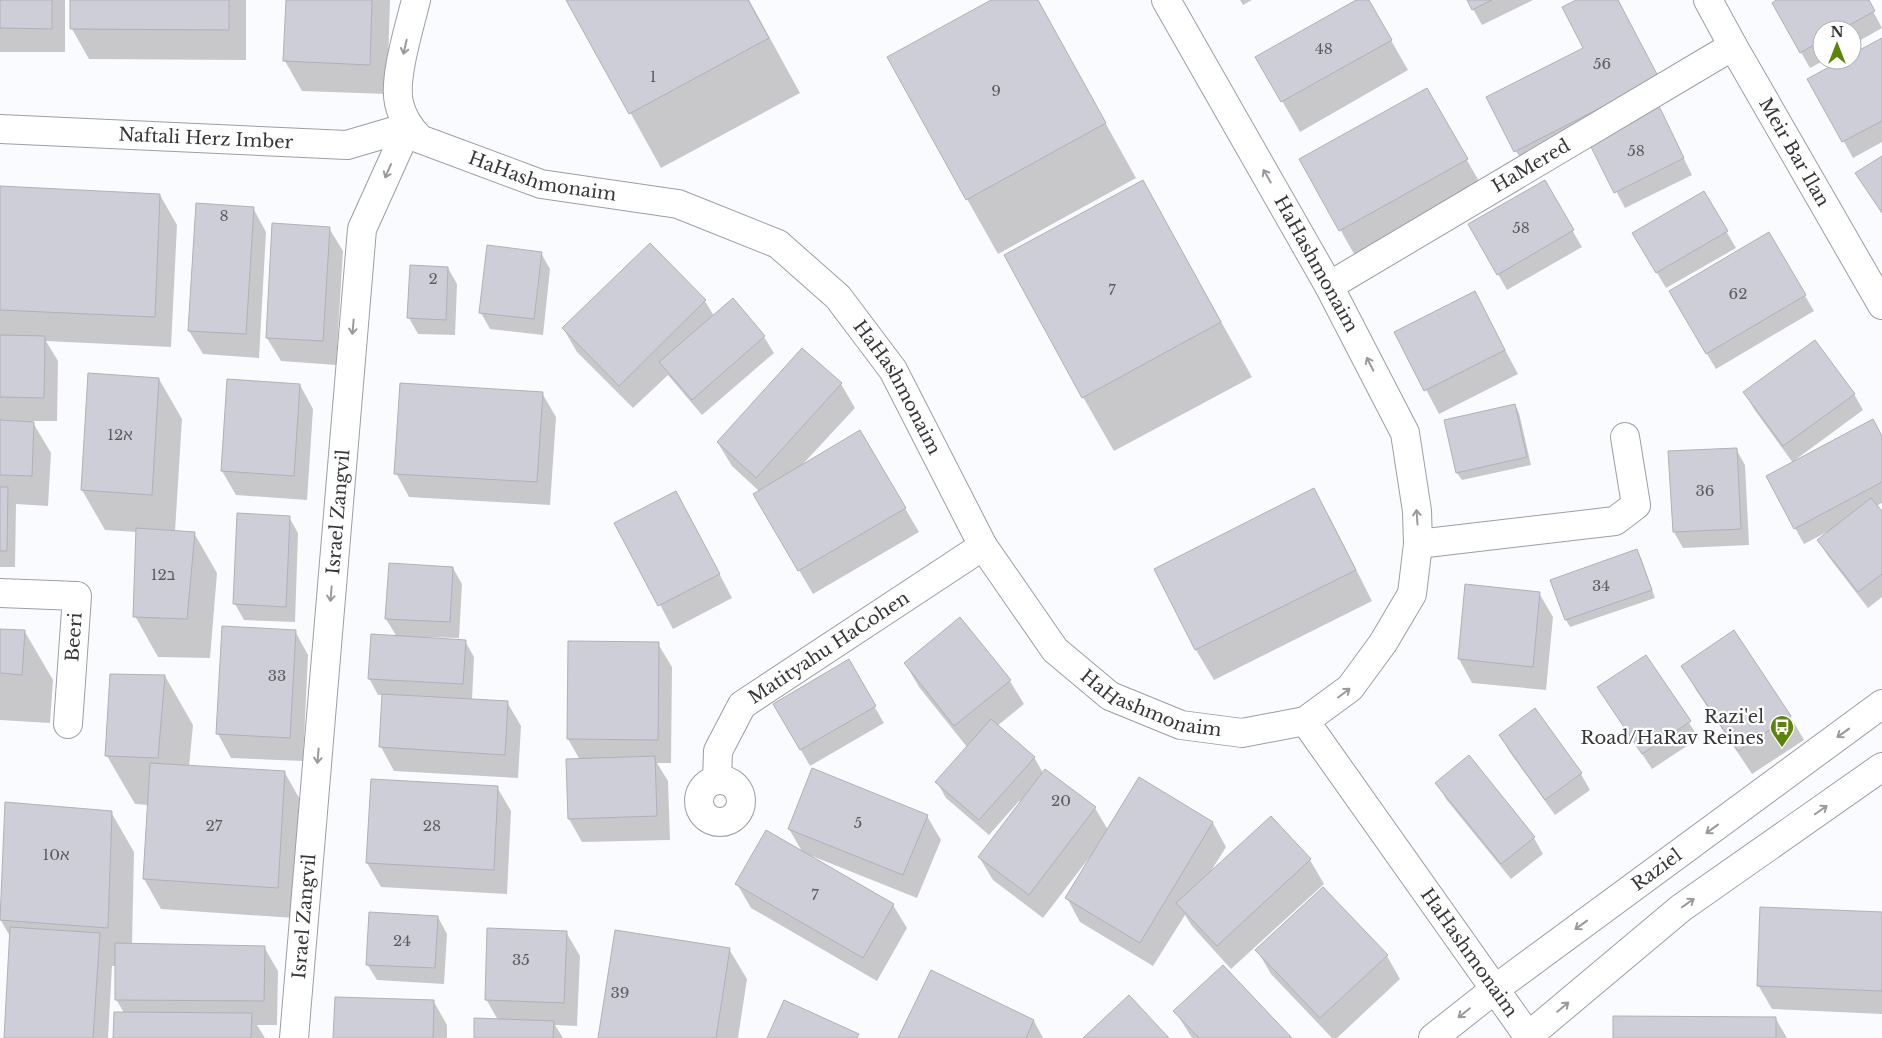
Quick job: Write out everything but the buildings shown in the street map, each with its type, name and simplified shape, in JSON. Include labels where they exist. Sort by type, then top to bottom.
[{"type":"street","points":[[408,126],[398,102],[399,71],[416,0]]},
{"type":"street","name":"HaHashmonaim","points":[[408,126],[420,139],[540,184],[678,204],[778,244],[838,297],[893,370],[983,546],[1055,650],[1110,696],[1181,725],[1242,733],[1305,721],[1350,688],[1383,643],[1412,594],[1418,544],[1416,511],[1405,433],[1329,286],[1166,0]]},
{"type":"street","name":"Meir Bar Ilan","points":[[1708,0],[1882,305]]},
{"type":"street","name":"HaMered","points":[[1329,286],[1733,46]]},
{"type":"street","name":"Naftali Herz Imber","points":[[0,129],[347,145],[408,126]]},
{"type":"street","name":"Israel Zangvil","points":[[294,1038],[362,229],[408,126]]},
{"type":"street","points":[[1418,544],[1615,521],[1636,505],[1625,437]]},
{"type":"street","name":"Matityahu HaCohen","points":[[717,780],[718,751],[742,706],[983,546]]},
{"type":"street","name":"Beeri","points":[[0,593],[77,596],[68,724]]},
{"type":"street","name":"Raziel","points":[[1433,1038],[1495,989],[1882,704]]},
{"type":"street","name":"HaHashmonaim","points":[[1305,721],[1527,1037]]},
{"type":"street","points":[[1527,1037],[1681,908],[1882,767]]},
{"type":"place","name":"Razi'el Road/HaRav Reines","points":[[1782,748]]}]
